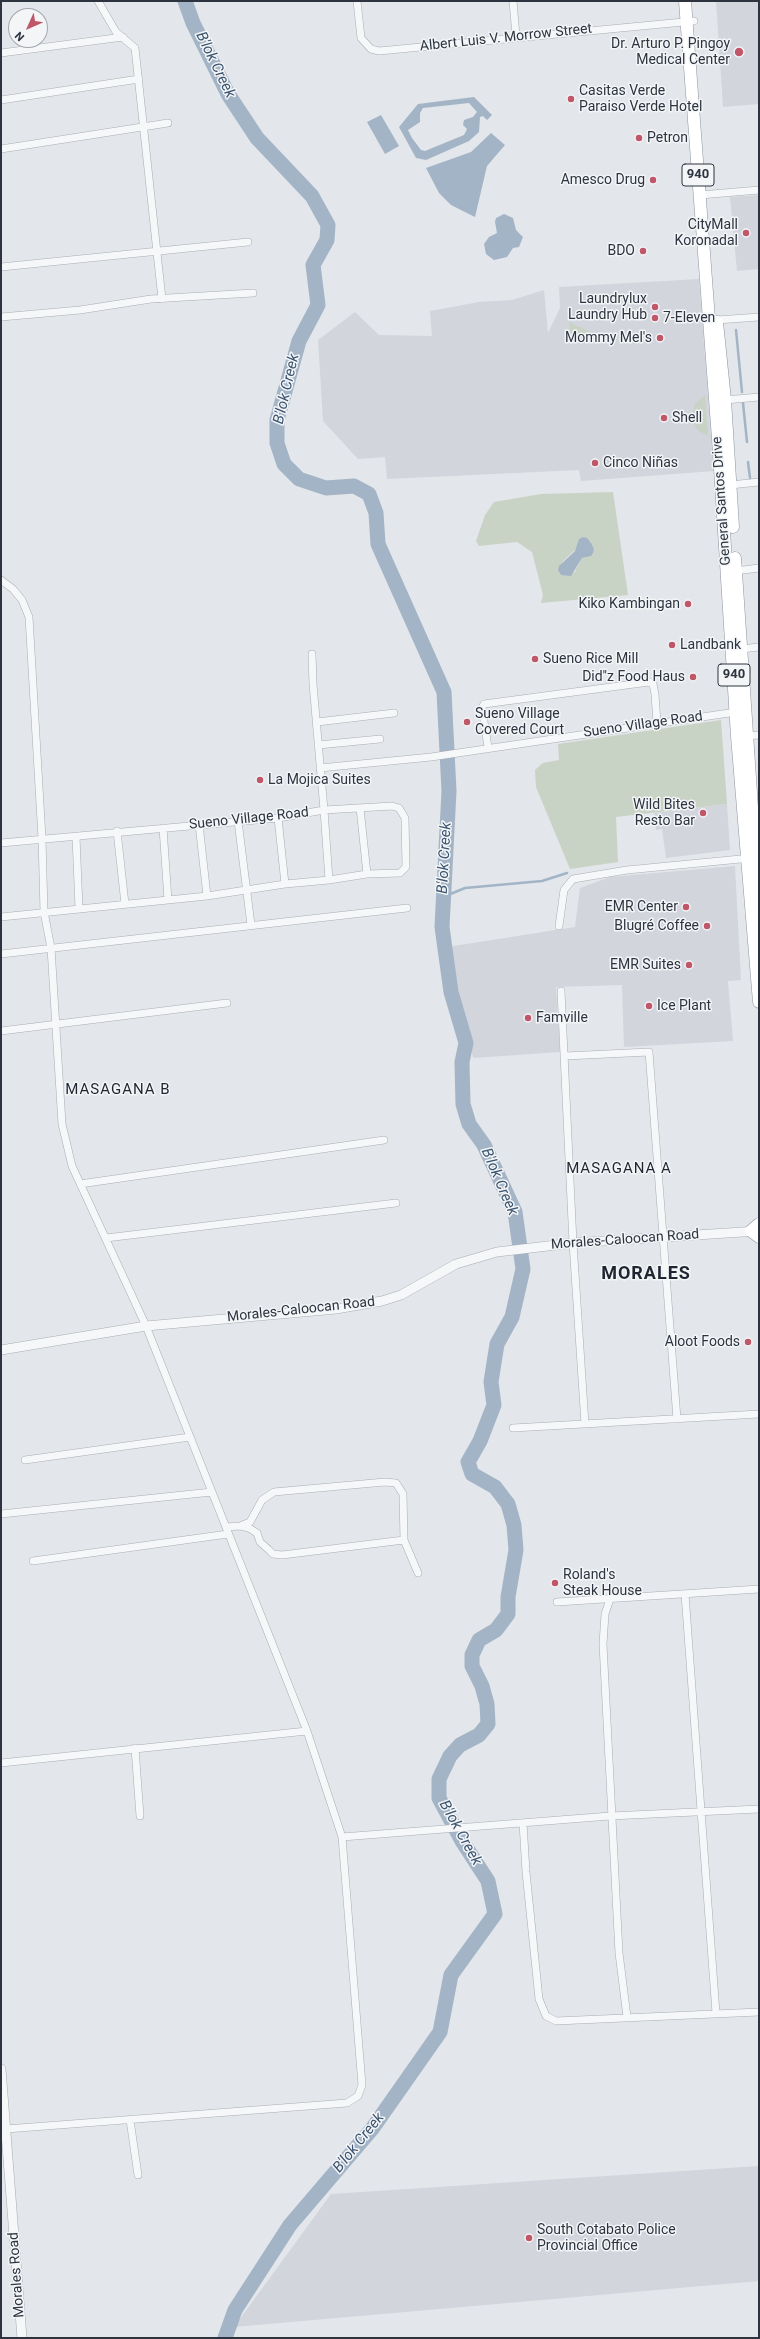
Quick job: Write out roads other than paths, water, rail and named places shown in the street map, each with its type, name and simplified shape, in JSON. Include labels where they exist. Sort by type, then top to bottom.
[{"type":"highway","name":"General Santos Drive","points":[[685,1],[690,21],[704,194],[725,400],[754,858],[759,1002]]},
{"type":"highway","name":"General Santos Drive","points":[[690,21],[693,1]]},
{"type":"highway","name":"General Santos Drive","points":[[704,194],[736,712],[759,910]]},
{"type":"street","points":[[98,1],[111,24],[135,48],[162,298]]},
{"type":"street","name":"Albert Luis V. Morrow Street","points":[[357,1],[361,38],[371,49],[379,51],[516,36],[690,21]]},
{"type":"street","points":[[513,1],[516,36]]},
{"type":"street","points":[[1,53],[123,37]]},
{"type":"street","points":[[1,100],[139,79]]},
{"type":"street","points":[[1,149],[168,124]]},
{"type":"street","points":[[704,194],[759,190]]},
{"type":"street","points":[[1,267],[248,242]]},
{"type":"street","points":[[1,317],[162,298],[253,293]]},
{"type":"street","points":[[717,320],[759,316]]},
{"type":"street","points":[[725,400],[759,398]]},
{"type":"street","points":[[730,485],[759,482]]},
{"type":"street","points":[[735,571],[759,568]]},
{"type":"street","points":[[1,580],[13,589],[22,600],[29,617],[42,838],[44,912],[51,948],[62,1124],[72,1166],[146,1326],[307,1731],[342,1837],[362,2085],[358,2096],[347,2103],[6,2129]]},
{"type":"street","points":[[741,649],[759,647]]},
{"type":"street","points":[[312,654],[320,768]]},
{"type":"street","points":[[488,747],[482,708],[484,704],[649,682],[653,684],[655,694],[657,723]]},
{"type":"street","name":"Sueno Village Road","points":[[1,843],[42,838],[76,837],[117,831],[278,818],[324,810],[320,768],[431,757],[488,747],[736,712]]},
{"type":"street","points":[[317,722],[394,713]]},
{"type":"street","points":[[746,736],[759,735]]},
{"type":"street","points":[[318,745],[380,739]]},
{"type":"street","points":[[1,917],[207,896],[286,884],[329,880],[367,874],[400,873],[406,867],[405,818],[403,812],[396,806],[324,810],[329,880]]},
{"type":"street","points":[[360,808],[367,874]]},
{"type":"street","points":[[278,818],[286,884]]},
{"type":"street","points":[[238,821],[251,925]]},
{"type":"street","points":[[199,824],[207,896]]},
{"type":"street","points":[[163,828],[168,900]]},
{"type":"street","points":[[117,831],[125,904]]},
{"type":"street","points":[[76,837],[79,908]]},
{"type":"street","points":[[559,926],[564,890],[573,879],[627,870],[754,858]]},
{"type":"street","points":[[1,954],[407,908]]},
{"type":"street","points":[[561,991],[573,1243],[585,1424]]},
{"type":"street","points":[[1,1030],[227,1003]]},
{"type":"street","points":[[565,1056],[649,1052],[677,1419]]},
{"type":"street","points":[[80,1184],[384,1140]]},
{"type":"street","points":[[106,1238],[396,1203]]},
{"type":"street","name":"Morales-Caloocan Road","points":[[1,1350],[146,1326],[336,1309],[382,1301],[401,1295],[456,1264],[476,1257],[514,1249],[663,1236],[757,1231]]},
{"type":"street","points":[[513,1428],[759,1414]]},
{"type":"street","points":[[25,1460],[190,1437]]},
{"type":"street","points":[[33,1561],[227,1530],[250,1522],[262,1500],[274,1492],[385,1482],[396,1483],[403,1494],[404,1540],[418,1573]]},
{"type":"street","points":[[1,1514],[212,1492]]},
{"type":"street","points":[[240,1526],[250,1528],[257,1534],[260,1542],[273,1554],[282,1555],[404,1540]]},
{"type":"street","points":[[556,1602],[759,1589]]},
{"type":"street","points":[[685,1594],[716,2013]]},
{"type":"street","points":[[610,1599],[605,1614],[603,1644],[610,1816],[619,1953],[627,2017]]},
{"type":"street","points":[[1,1763],[307,1731]]},
{"type":"street","points":[[135,1748],[140,1816]]},
{"type":"street","points":[[342,1837],[610,1816],[759,1809]]},
{"type":"street","points":[[523,1823],[526,1872],[539,1999],[542,2010],[546,2016],[556,2021],[759,2012]]},
{"type":"street","name":"Morales Road","points":[[1,2069],[22,2338]]},
{"type":"street","points":[[130,2120],[138,2175]]},
{"type":"water","points":[[474,97],[492,115],[487,120],[483,116],[480,117],[479,132],[469,141],[426,160],[416,158],[399,127],[418,104]],"holes":[[[469,103],[477,112],[473,117],[464,120],[463,125],[467,129],[464,135],[425,151],[421,150],[408,130],[420,122],[420,113],[423,108]]]},
{"type":"water","points":[[381,115],[399,146],[385,154],[367,122]]},
{"type":"water","points":[[491,133],[505,145],[487,166],[475,217],[451,205],[439,193],[426,168],[471,152]]},
{"type":"water","points":[[504,214],[513,218],[516,230],[523,237],[519,247],[513,248],[507,257],[494,260],[486,254],[484,244],[489,237],[497,233],[495,222],[496,218]]},
{"type":"water","points":[[583,537],[587,538],[591,543],[594,549],[593,553],[591,556],[582,558],[571,576],[561,575],[558,570],[559,566],[575,551],[579,539]]},
{"type":"waterway","name":"B'lok Creek","points":[[185,1],[193,23],[228,94],[257,138],[312,196],[328,225],[327,240],[313,265],[318,305],[299,341],[277,420],[277,443],[284,464],[299,479],[326,488],[354,486],[369,494],[376,513],[378,544],[444,692],[449,791],[442,927],[451,992],[466,1043],[462,1062],[463,1104],[469,1124],[484,1145],[515,1212],[523,1269],[512,1317],[497,1344],[491,1382],[494,1405],[480,1441],[468,1462],[472,1474],[495,1487],[508,1504],[514,1525],[516,1550],[508,1597],[508,1614],[496,1630],[479,1640],[472,1655],[472,1666],[482,1686],[487,1704],[488,1724],[479,1735],[460,1745],[450,1756],[439,1779],[439,1798],[462,1841],[488,1881],[495,1914],[451,1975],[440,2032],[372,2129],[290,2225],[235,2310],[225,2338]]},
{"type":"waterway","points":[[736,330],[742,392]]},
{"type":"waterway","points":[[743,403],[747,442]]},
{"type":"waterway","points":[[748,462],[750,478]]},
{"type":"waterway","points":[[443,897],[465,888],[542,881],[567,873]]},
{"type":"place","name":"Dr. Arturo P. Pingoy Medical Center","points":[[739,52]]},
{"type":"place","name":"Casitas Verde Paraiso Verde Hotel","points":[[571,99]]},
{"type":"place","name":"Petron","points":[[639,138]]},
{"type":"place","name":"Amesco Drug","points":[[653,180]]},
{"type":"place","name":"CityMall Koronadal","points":[[746,233]]},
{"type":"place","name":"BDO","points":[[643,251]]},
{"type":"place","name":"Laundrylux Laundry Hub","points":[[655,307]]},
{"type":"place","name":"7-Eleven","points":[[655,318]]},
{"type":"place","name":"Mommy Mel's","points":[[660,338]]},
{"type":"place","name":"Shell","points":[[664,418]]},
{"type":"place","name":"Cinco Niñas","points":[[595,463]]},
{"type":"place","name":"Kiko Kambingan","points":[[688,604]]},
{"type":"place","name":"Landbank","points":[[672,645]]},
{"type":"place","name":"Sueno Rice Mill","points":[[535,659]]},
{"type":"place","name":"Did\"z Food Haus","points":[[693,677]]},
{"type":"place","name":"Sueno Village Covered Court","points":[[467,722]]},
{"type":"place","name":"La Mojica Suites","points":[[260,780]]},
{"type":"place","name":"Wild Bites Resto Bar","points":[[703,813]]},
{"type":"place","name":"EMR Center","points":[[686,907]]},
{"type":"place","name":"Blugré Coffee","points":[[707,926]]},
{"type":"place","name":"EMR Suites","points":[[689,965]]},
{"type":"place","name":"Ice Plant","points":[[649,1006]]},
{"type":"place","name":"Famville","points":[[528,1018]]},
{"type":"place","name":"Aloot Foods","points":[[748,1342]]},
{"type":"place","name":"Roland's Steak House","points":[[555,1583]]},
{"type":"place","name":"South Cotabato Police Provincial Office","points":[[529,2238]]},
{"type":"district","name":"MASAGANA B","points":[[118,1090]]},
{"type":"district","name":"MASAGANA A","points":[[619,1169]]},
{"type":"district","name":"MORALES","points":[[646,1274]]}]
